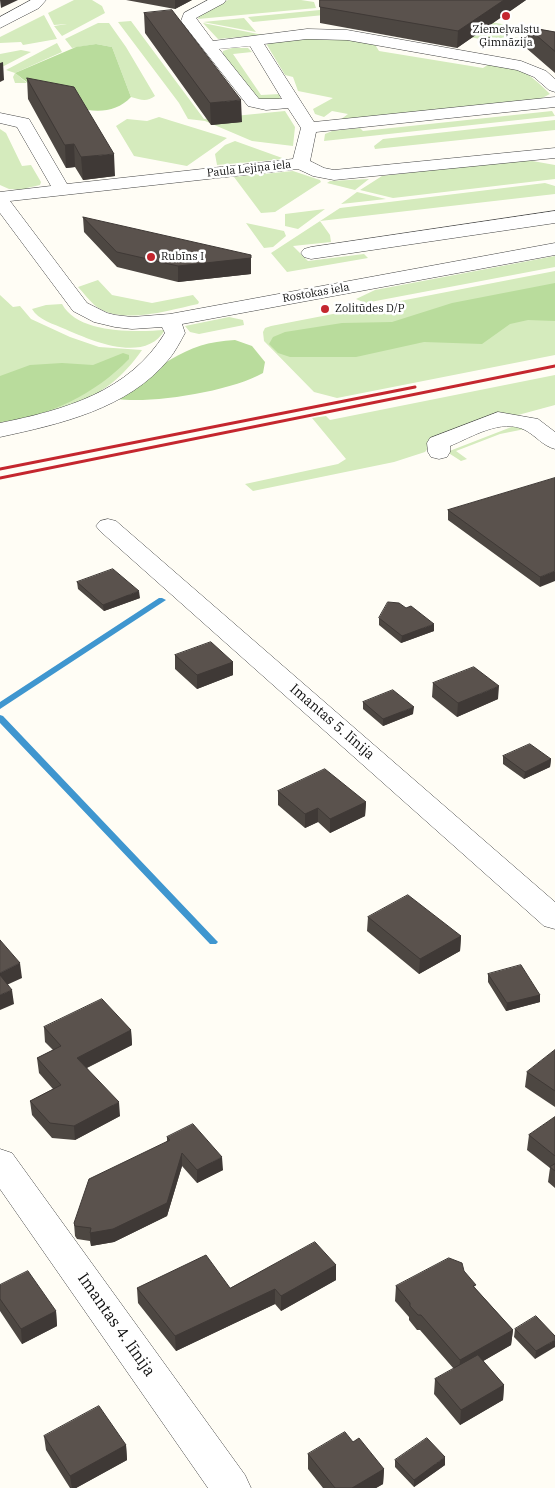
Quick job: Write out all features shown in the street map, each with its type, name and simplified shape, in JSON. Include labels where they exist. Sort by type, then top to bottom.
[{"type":"street","points":[[0,22],[34,5],[39,0]]},
{"type":"street","points":[[219,0],[188,16],[189,22],[254,103],[266,105],[293,103]]},
{"type":"street","points":[[208,46],[307,34],[347,35],[521,66],[540,74],[555,87]]},
{"type":"street","points":[[255,41],[309,128],[301,163]]},
{"type":"street","points":[[309,128],[555,102]]},
{"type":"street","points":[[0,118],[23,123],[62,190]]},
{"type":"street","name":"Paula Lejiņa iela","points":[[0,197],[301,163],[319,172],[334,176],[552,154]]},
{"type":"street","name":"Rostokas iela","points":[[0,201],[80,307],[101,318],[132,323],[170,320],[555,249]]},
{"type":"street","points":[[311,253],[555,217]]},
{"type":"street","points":[[0,430],[38,423],[71,412],[101,400],[141,376],[170,343],[175,334],[170,320]]},
{"type":"street","points":[[439,452],[438,444],[498,419],[530,424],[555,442]]},
{"type":"street","name":"Imantas 5. līnija","points":[[108,526],[555,918]]},
{"type":"street","name":"Imantas 4. līnija","points":[[0,1162],[231,1488]]},
{"type":"green space","points":[[74,0],[92,0],[102,6],[105,13],[62,36],[54,26],[67,24],[54,25],[48,13]]},
{"type":"green space","points":[[228,0],[301,0],[314,2],[316,8],[198,19],[199,16]]},
{"type":"green space","points":[[376,2],[536,30],[523,36],[415,17]]},
{"type":"green space","points":[[320,10],[324,15],[253,22],[248,17]]},
{"type":"green space","points":[[44,15],[57,39],[23,45],[21,42],[0,43],[0,37]]},
{"type":"green space","points":[[354,17],[420,20],[532,40],[555,52]]},
{"type":"green space","points":[[244,18],[256,32],[203,22]]},
{"type":"green space","points":[[131,21],[204,119],[285,111],[295,127],[293,146],[252,141],[205,121],[188,119],[179,103],[118,22]]},
{"type":"green space","points":[[98,23],[109,23],[126,47],[155,96],[144,100],[131,97],[112,47],[96,44],[72,48],[65,39]]},
{"type":"green space","points":[[203,23],[263,35],[218,39]]},
{"type":"green space","points":[[328,36],[374,43],[379,51],[483,68],[489,64],[509,67],[529,75],[550,94],[540,99],[340,120],[348,114],[332,111],[324,117],[315,114],[313,109],[333,98],[298,91],[293,77],[285,75],[267,45],[269,42]]},
{"type":"green space","points":[[57,43],[62,52],[15,73],[6,70]]},
{"type":"green space","points":[[96,44],[112,47],[131,97],[118,106],[104,110],[88,110],[72,106],[41,91],[15,73],[76,47]]},
{"type":"green space","points":[[232,48],[248,48],[252,52],[233,54],[261,95],[281,94],[279,100],[263,100],[256,97],[223,56],[223,51]]},
{"type":"green space","points":[[21,50],[31,52],[0,68],[0,54]]},
{"type":"green space","points":[[15,73],[27,83],[15,83],[13,77]]},
{"type":"green space","points":[[552,111],[555,116],[324,141],[325,134],[332,131],[360,128],[363,131]]},
{"type":"green space","points":[[159,117],[227,138],[187,166],[134,156],[116,126],[127,119],[147,121]]},
{"type":"green space","points":[[555,120],[555,130],[375,149],[374,146],[383,139]]},
{"type":"green space","points":[[0,129],[6,133],[22,166],[31,165],[41,182],[40,185],[25,190],[9,189],[0,185]]},
{"type":"green space","points":[[235,141],[285,159],[217,165],[215,154],[225,145]]},
{"type":"green space","points":[[521,159],[555,165],[555,179],[393,198],[360,190],[382,176]]},
{"type":"green space","points":[[293,171],[321,182],[275,212],[261,213],[234,177]]},
{"type":"green space","points":[[369,179],[355,190],[327,183],[330,181]]},
{"type":"green space","points":[[545,183],[555,186],[555,194],[320,221],[340,208]]},
{"type":"green space","points":[[357,192],[386,199],[341,204]]},
{"type":"green space","points":[[325,209],[298,229],[285,226],[285,214]]},
{"type":"green space","points":[[320,221],[330,235],[331,242],[293,246],[308,261],[364,254],[368,258],[287,272],[271,253]]},
{"type":"green space","points":[[246,223],[284,231],[286,236],[273,247],[264,248]]},
{"type":"green space","points":[[555,256],[555,267],[365,303],[356,299],[375,290]]},
{"type":"green space","points":[[555,271],[555,355],[337,398],[314,392],[264,341],[263,332],[265,328],[271,326]]},
{"type":"green space","points":[[98,280],[112,295],[152,303],[193,295],[199,302],[198,304],[161,312],[133,316],[120,315],[97,307],[78,287]]},
{"type":"green space","points":[[555,283],[555,321],[528,320],[510,324],[482,344],[424,342],[356,357],[290,357],[278,353],[269,344],[273,337],[285,332],[342,323],[392,322],[452,303]]},
{"type":"green space","points":[[0,295],[13,307],[20,306],[31,319],[70,337],[99,347],[142,350],[112,383],[96,394],[61,409],[0,425]]},
{"type":"green space","points":[[62,304],[70,314],[94,326],[123,331],[165,330],[156,340],[145,346],[132,348],[118,347],[89,339],[51,323],[42,319],[32,309],[46,305]]},
{"type":"green space","points":[[229,317],[243,320],[244,325],[199,334],[190,332],[185,326]]},
{"type":"green space","points":[[235,340],[252,346],[265,362],[263,373],[232,385],[192,395],[150,400],[117,399],[158,368],[185,352],[200,346]]},
{"type":"green space","points":[[123,353],[129,355],[129,359],[116,372],[70,402],[36,415],[0,422],[0,376],[30,365],[62,363],[93,365]]},
{"type":"green space","points":[[555,375],[555,405],[518,415],[500,415],[432,443],[425,452],[394,462],[253,491],[245,484],[338,464],[346,459],[312,418],[326,416],[330,420]]},
{"type":"green space","points":[[514,426],[525,426],[554,447],[551,448],[525,429],[500,434],[456,451],[467,459],[461,461],[447,452]]},
{"type":"building","points":[[320,0],[504,0],[458,31],[320,7]]},
{"type":"building","points":[[172,10],[241,100],[210,103],[144,13]]},
{"type":"building","points":[[527,27],[555,32],[555,51]]},
{"type":"building","points":[[27,78],[74,87],[114,154],[81,157],[74,144],[65,145]]},
{"type":"building","points":[[83,217],[251,255],[251,258],[178,266],[117,252]]},
{"type":"building","points":[[555,478],[555,571],[540,577],[448,510]]},
{"type":"building","points":[[113,569],[139,591],[103,605],[77,582]]},
{"type":"building","points":[[388,602],[399,603],[406,608],[411,606],[434,624],[402,636],[379,618]]},
{"type":"building","points":[[211,642],[233,662],[197,675],[175,655]]},
{"type":"building","points":[[474,667],[499,686],[458,703],[433,683]]},
{"type":"building","points":[[393,690],[414,707],[383,719],[363,702]]},
{"type":"building","points":[[530,744],[551,759],[525,772],[503,756]]},
{"type":"building","points":[[325,769],[366,802],[330,819],[318,808],[305,814],[278,791]]},
{"type":"building","points":[[408,895],[461,936],[420,959],[368,917]]},
{"type":"building","points":[[0,940],[20,963],[0,973]]},
{"type":"building","points":[[521,965],[540,995],[507,1003],[488,974]]},
{"type":"building","points":[[0,975],[12,990],[0,995]]},
{"type":"building","points":[[102,999],[131,1030],[77,1058],[119,1102],[74,1126],[50,1123],[30,1101],[61,1085],[37,1058],[61,1046],[44,1027]]},
{"type":"building","points":[[555,1050],[555,1091],[527,1072]]},
{"type":"building","points":[[555,1117],[555,1156],[529,1135]]},
{"type":"building","points":[[193,1124],[222,1157],[197,1170],[182,1153],[167,1203],[113,1229],[90,1233],[91,1228],[75,1226],[74,1223],[89,1179],[170,1140],[167,1137]]},
{"type":"building","points":[[555,1164],[555,1171],[550,1167]]},
{"type":"building","points":[[315,1242],[336,1265],[281,1296],[275,1289],[175,1336],[137,1288],[206,1255],[230,1288]]},
{"type":"building","points":[[449,1258],[462,1263],[464,1271],[476,1285],[473,1286],[513,1330],[460,1360],[421,1315],[418,1315],[410,1306],[410,1303],[396,1286]]},
{"type":"building","points":[[28,1271],[56,1311],[21,1329],[0,1299],[0,1285]]},
{"type":"building","points":[[536,1316],[555,1336],[555,1340],[536,1351],[515,1329]]},
{"type":"building","points":[[478,1355],[504,1385],[461,1410],[435,1379]]},
{"type":"building","points":[[99,1406],[126,1445],[70,1476],[44,1436]]},
{"type":"building","points":[[345,1432],[353,1442],[359,1438],[384,1469],[352,1488],[335,1488],[308,1454]]},
{"type":"building","points":[[427,1438],[445,1457],[414,1480],[395,1460]]},
{"type":"waterway","points":[[0,706],[162,600]]},
{"type":"waterway","points":[[0,718],[213,942]]},
{"type":"railway","points":[[0,478],[555,366]]},
{"type":"railway","points":[[0,469],[415,387]]},
{"type":"place","name":"Ziemeļvalstu Ģimnāzija","points":[[506,16]]},
{"type":"place","name":"Rubīns I","points":[[151,257]]},
{"type":"place","name":"Zolitūdes D/P","points":[[325,309]]}]
